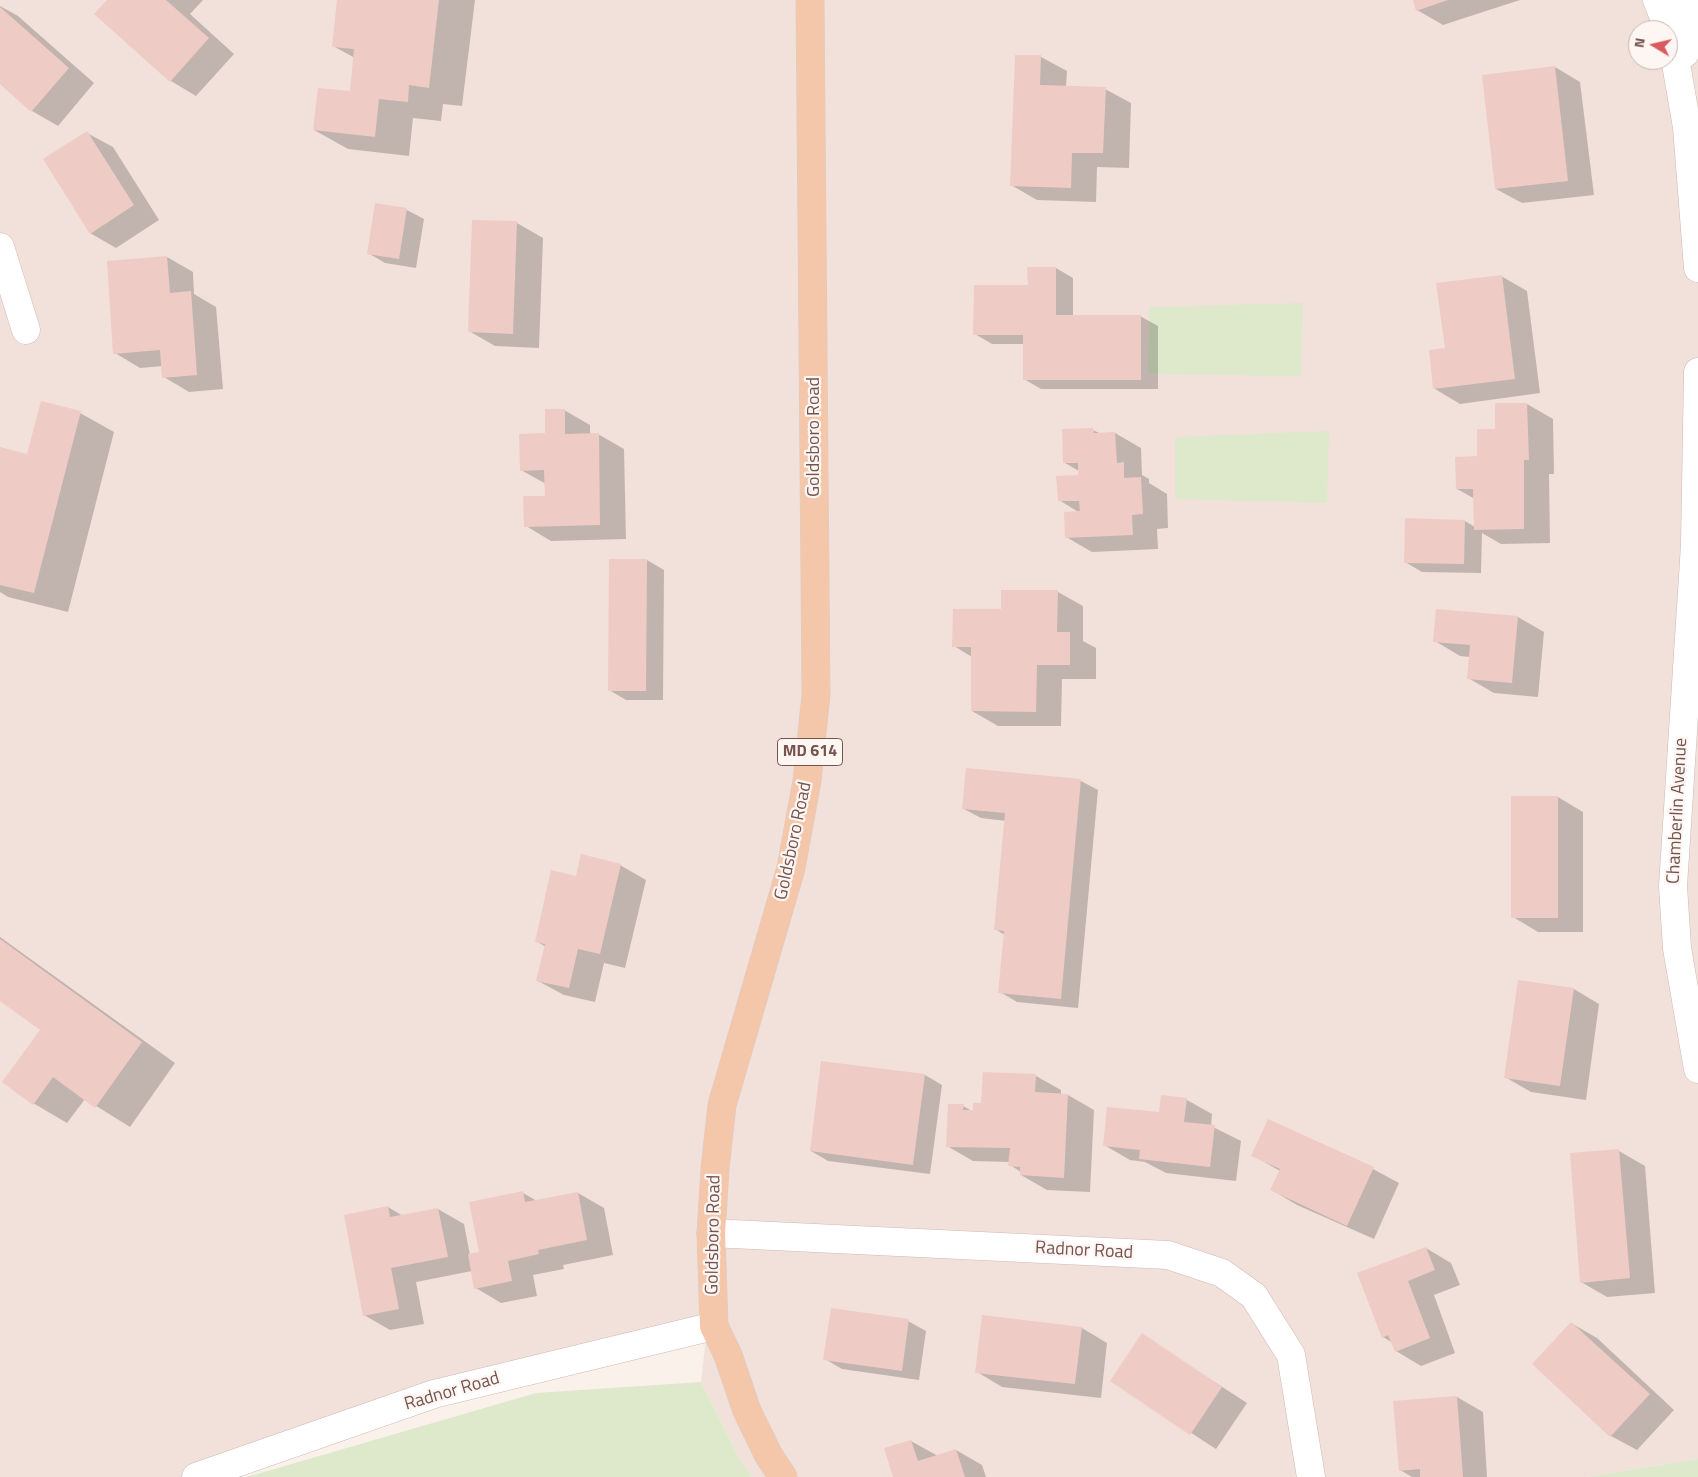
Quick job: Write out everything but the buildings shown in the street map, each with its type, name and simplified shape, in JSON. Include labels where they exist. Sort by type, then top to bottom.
[{"type":"main road","name":"Goldsboro Road","points":[[783,1477],[768,1456],[747,1412],[728,1355],[714,1326],[711,1233],[722,1105],[791,868],[807,782],[816,695],[810,0]]},
{"type":"street","points":[[1657,0],[1671,35],[1687,127]]},
{"type":"street","points":[[1684,0],[1687,127],[1698,268]]},
{"type":"street","points":[[0,247],[26,330]]},
{"type":"street","name":"Chamberlin Avenue","points":[[1698,372],[1689,764],[1673,886],[1677,948],[1698,1069]]},
{"type":"street","name":"Radnor Road","points":[[711,1233],[1168,1255],[1222,1273],[1254,1296],[1292,1355],[1311,1477]]},
{"type":"street","name":"Radnor Road","points":[[196,1477],[434,1394],[714,1326]]},
{"type":"shaded area","points":[[0,0],[1698,0],[1698,1459],[1587,1477],[752,1477],[739,1458],[701,1382],[707,1328],[196,1477],[0,1477]]},
{"type":"green space","points":[[1303,303],[1301,376],[1148,374],[1149,307]]},
{"type":"green space","points":[[1329,431],[1327,503],[1175,499],[1175,437]]},
{"type":"green space","points":[[701,1382],[739,1458],[752,1477],[247,1477],[536,1393]]},
{"type":"green space","points":[[1698,1459],[1698,1477],[1587,1477]]}]
